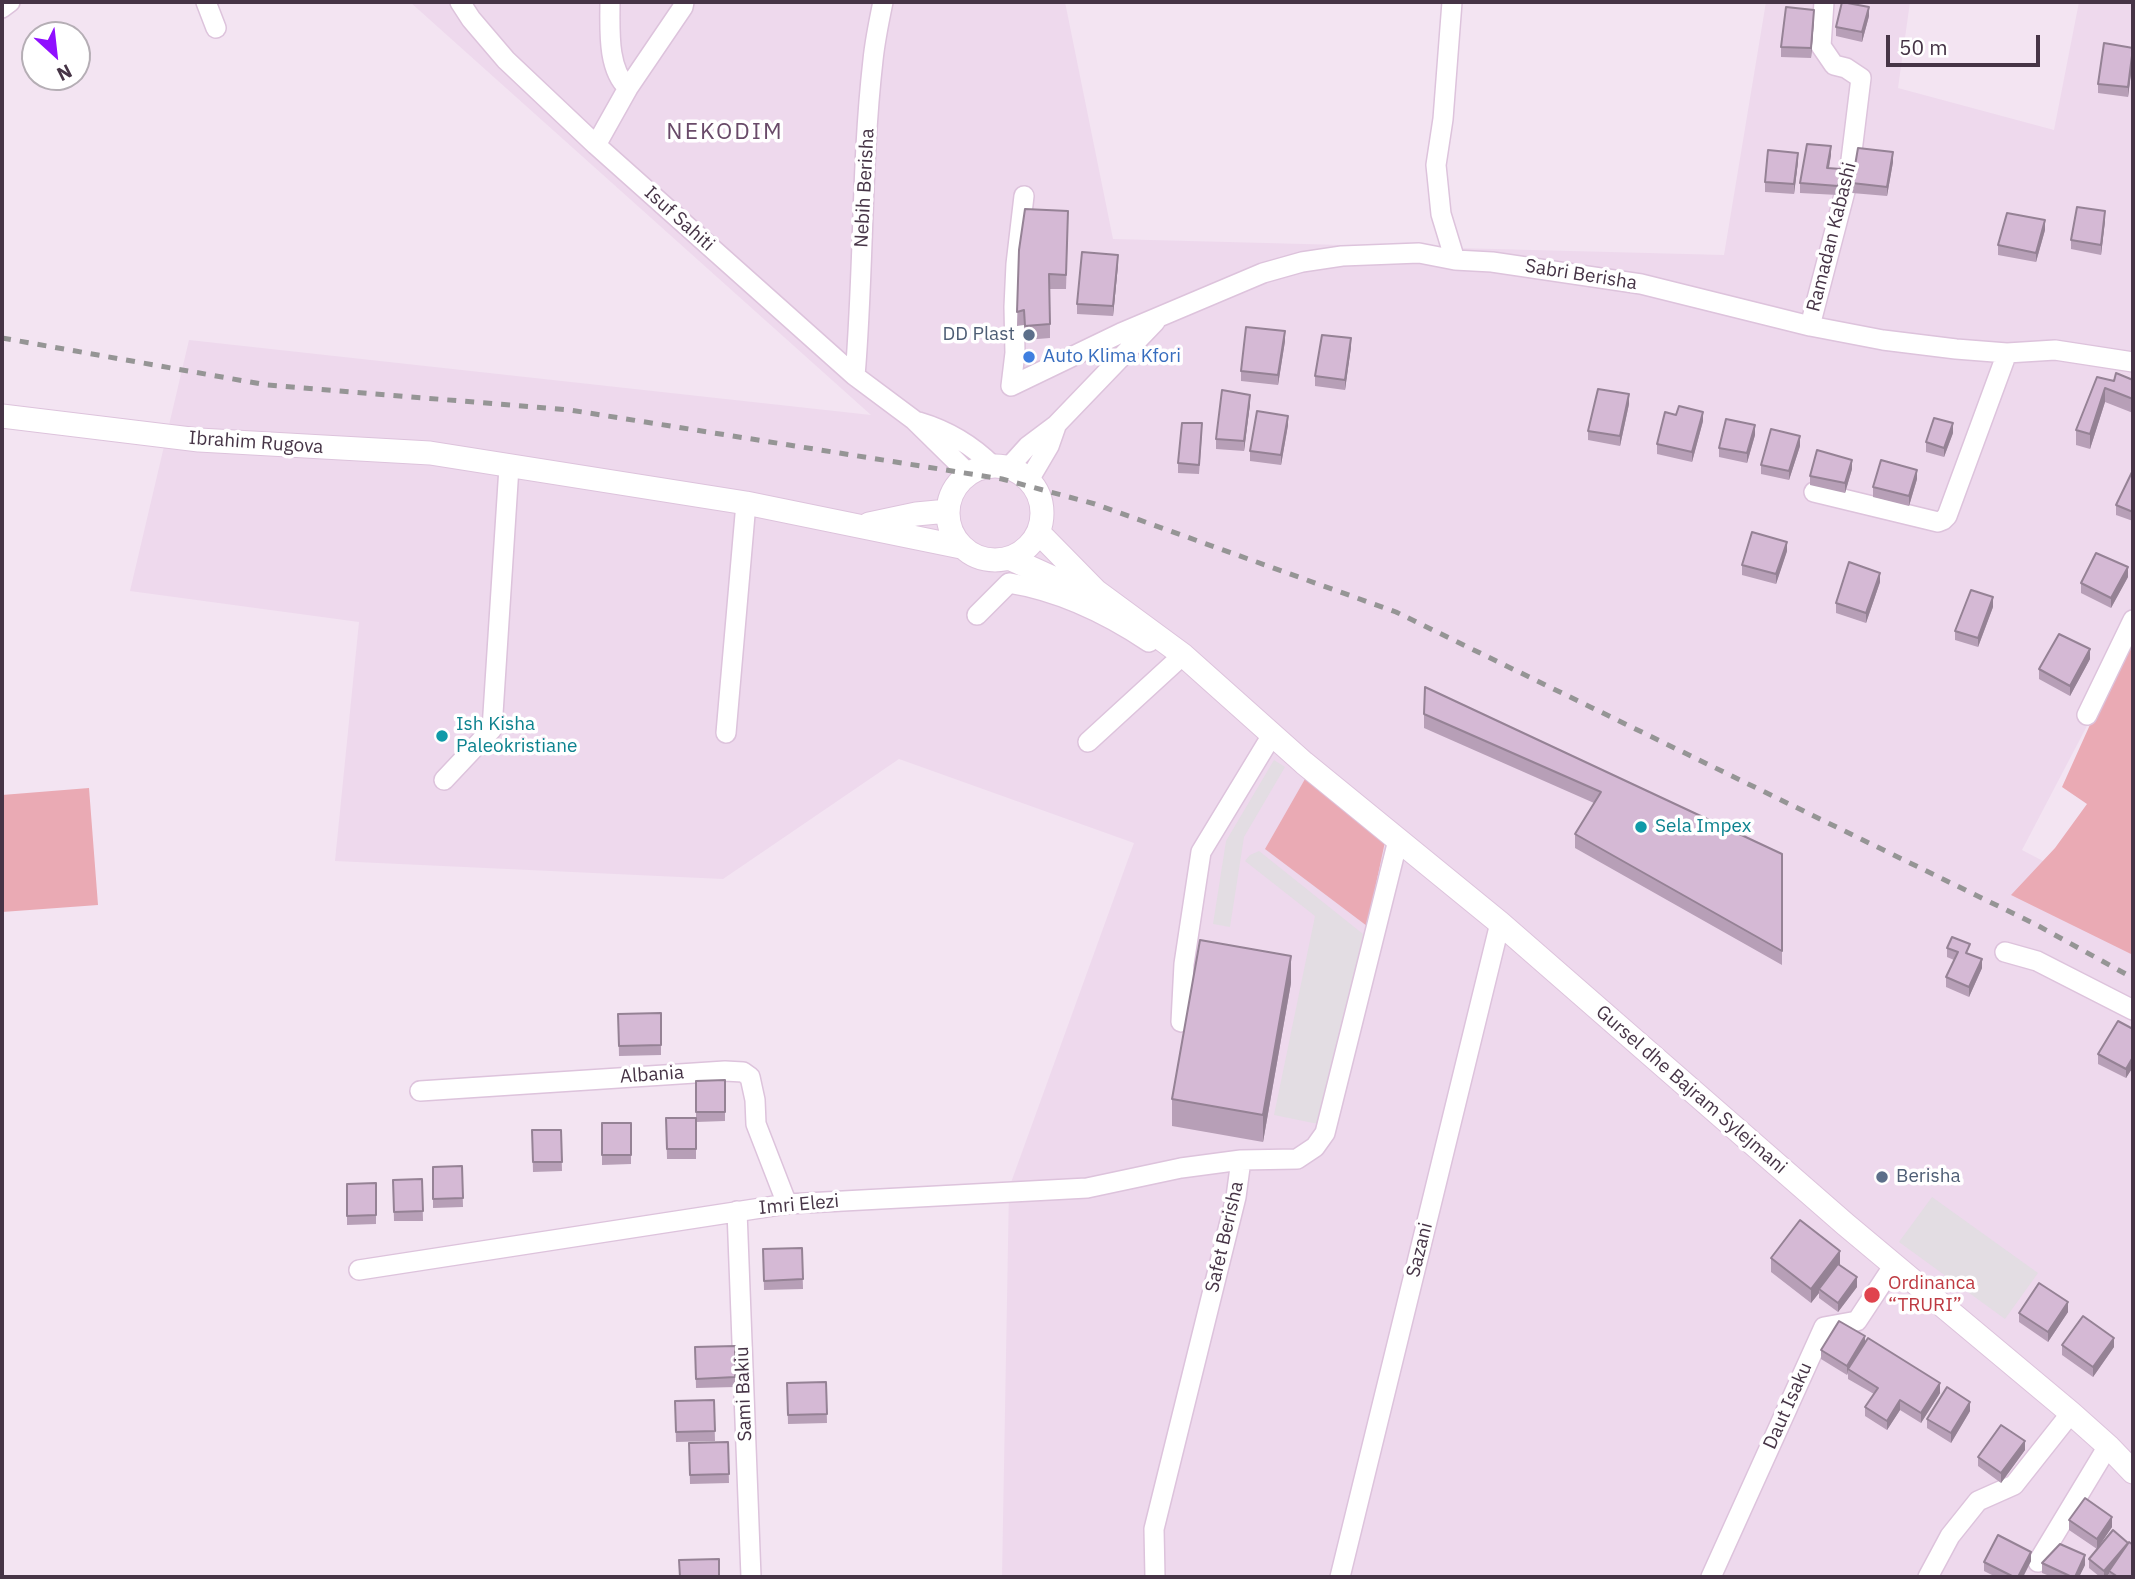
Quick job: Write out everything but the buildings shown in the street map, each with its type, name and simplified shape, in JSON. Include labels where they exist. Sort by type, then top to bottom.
[{"type":"street","points":[[2,8],[10,2]]},
{"type":"street","points":[[206,2],[216,28]]},
{"type":"street","name":"Isuf Sahiti","points":[[460,2],[506,60],[596,145],[855,376],[915,420],[968,474]]},
{"type":"street","points":[[610,2],[613,64],[620,81],[628,88]]},
{"type":"street","points":[[596,145],[628,88],[684,2]]},
{"type":"street","name":"Nebih Berisha","points":[[855,376],[873,58],[883,2]]},
{"type":"street","points":[[1452,2],[1443,119],[1436,165],[1441,214],[1455,260]]},
{"type":"street","name":"Ramadan Kabashi","points":[[1810,326],[1850,176],[1861,78],[1846,68],[1834,65],[1821,46],[1824,2]]},
{"type":"street","name":"Sabri Berisha","points":[[1024,196],[1016,264],[1015,353],[1011,386],[1121,333],[1263,274],[1302,262],[1342,256],[1419,253],[1641,284],[1810,326],[1883,340],[2007,352],[2055,350],[2133,362]]},
{"type":"street","name":"Sabri Berisha","points":[[1001,467],[1056,425],[1160,317]]},
{"type":"street","points":[[1814,492],[1938,522],[1943,520],[1947,516],[2007,352]]},
{"type":"street","name":"Ibrahim Rugova","points":[[2,416],[199,440],[430,453],[746,503],[961,547]]},
{"type":"street","name":"Isuf Sahiti","points":[[915,420],[941,429],[1001,467]]},
{"type":"street","name":"Sabri Berisha","points":[[1029,480],[1049,446],[1056,425]]},
{"type":"street","points":[[444,780],[492,729],[509,467]]},
{"type":"street","points":[[1001,467],[1029,480],[1038,491],[1042,519],[1031,544],[1021,553],[996,561],[983,559],[961,547],[953,536],[947,511],[950,497],[968,474],[980,468],[1001,467]]},
{"type":"street","points":[[726,733],[746,503]]},
{"type":"street","name":"Ibrahim Rugova","points":[[863,526],[916,514],[947,511]]},
{"type":"street","name":"Gursel dhe Bajram Sylejmani","points":[[1038,533],[1096,591],[1500,923],[1894,1265],[2071,1413],[2133,1472]]},
{"type":"street","name":"Gursel dhe Bajram Sylejmani","points":[[1009,558],[1064,583],[1096,591]]},
{"type":"street","points":[[977,615],[1009,583],[1030,586],[1092,608],[1180,658],[1088,742]]},
{"type":"street","points":[[2087,715],[2133,620]]},
{"type":"street","points":[[1181,1022],[1184,964],[1201,852],[1272,735]]},
{"type":"street","name":"Safet Berisha","points":[[1155,1577],[1154,1529],[1236,1197],[1241,1160],[1297,1159],[1315,1147],[1325,1133],[1398,840]]},
{"type":"street","name":"Sazani","points":[[1340,1577],[1500,923]]},
{"type":"street","points":[[2005,952],[2037,961],[2133,1010]]},
{"type":"street","name":"Albania","points":[[420,1091],[743,1072],[750,1077],[757,1124],[787,1203]]},
{"type":"street","name":"Imri Elezi","points":[[359,1270],[787,1203],[1087,1188],[1181,1168],[1241,1160]]},
{"type":"street","name":"Sami Bakiu","points":[[737,1211],[751,1577]]},
{"type":"street","name":"Daut Isaku","points":[[1711,1577],[1824,1327],[1857,1321],[1894,1265]]},
{"type":"street","points":[[1928,1577],[1950,1536],[1978,1501],[2014,1485],[2071,1413]]},
{"type":"street","points":[[2038,1562],[2108,1446]]},
{"type":"shaded area","points":[[410,2],[1065,2],[1113,239],[1724,255],[1766,2],[1910,2],[1898,88],[2054,130],[2079,2],[2133,2],[2133,638],[2022,850],[2133,908],[2133,1577],[1002,1577],[1009,1188],[1134,843],[899,759],[723,879],[335,861],[359,622],[130,591],[189,340],[871,415]]},
{"type":"shaded area","points":[[2133,629],[2133,955],[2011,895],[2055,848],[2087,804],[2062,787]]},
{"type":"shaded area","points":[[1274,760],[1285,767],[1244,837],[1230,927],[1213,924],[1226,841]]},
{"type":"shaded area","points":[[1305,779],[1386,837],[1367,926],[1265,849]]},
{"type":"shaded area","points":[[89,788],[98,905],[2,912],[2,795]]},
{"type":"shaded area","points":[[1259,851],[1363,934],[1323,1125],[1274,1115],[1315,916],[1245,861]]},
{"type":"shaded area","points":[[1932,1197],[2038,1273],[2005,1319],[1899,1242]]},
{"type":"railway","points":[[2,338],[267,385],[570,410],[1002,479],[1095,504],[1396,612],[2035,924],[2133,978]]},
{"type":"place","name":"DD Plast","points":[[1029,335]]},
{"type":"place","name":"Auto Klima Kfori","points":[[1029,357]]},
{"type":"place","name":"Ish Kisha Paleokristiane","points":[[442,736]]},
{"type":"place","name":"Sela Impex","points":[[1641,827]]},
{"type":"place","name":"Berisha","points":[[1882,1177]]},
{"type":"place","name":"Ordinanca “TRURI”","points":[[1872,1295]]},
{"type":"district","name":"NEKODIM","points":[[725,132]]}]
